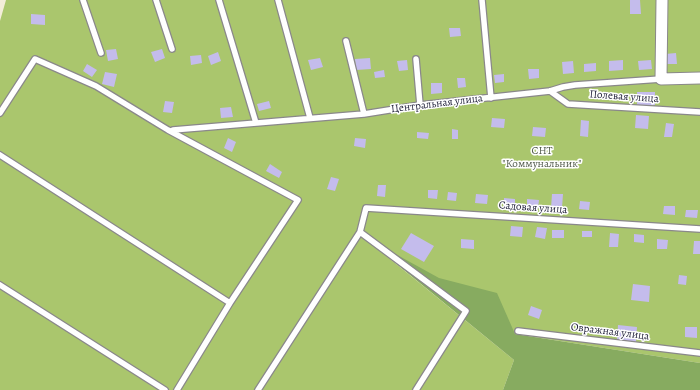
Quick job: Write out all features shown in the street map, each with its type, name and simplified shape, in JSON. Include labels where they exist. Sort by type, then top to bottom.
[{"type":"street","points":[[661,79],[662,0]]},
{"type":"street","name":"Центральная улица","points":[[661,79],[700,78]]},
{"type":"lane","points":[[83,0],[101,53]]},
{"type":"lane","points":[[156,0],[172,49]]},
{"type":"lane","points":[[219,0],[256,123]]},
{"type":"lane","points":[[278,0],[310,118]]},
{"type":"lane","points":[[482,0],[491,98]]},
{"type":"lane","points":[[346,41],[364,114]]},
{"type":"lane","points":[[416,58],[420,105]]},
{"type":"lane","points":[[0,113],[35,59],[96,86],[168,130],[298,200],[230,303],[177,390]]},
{"type":"lane","name":"Центральная улица","points":[[173,130],[364,114],[420,105],[550,92],[563,87],[575,85],[661,79]]},
{"type":"lane","name":"Полевая улица","points":[[550,92],[568,104],[700,112]]},
{"type":"lane","points":[[0,154],[230,303]]},
{"type":"lane","name":"Садовая улица","points":[[360,232],[366,208],[700,229]]},
{"type":"lane","points":[[258,390],[360,232],[466,311],[416,390]]},
{"type":"lane","points":[[0,285],[165,390]]},
{"type":"lane","name":"Овражная улица","points":[[518,331],[700,353]]},
{"type":"green space","name":"СНТ \"Коммунальник\"","points":[[6,0],[700,0],[700,363],[515,334],[363,237],[514,360],[503,390],[0,390],[0,21]]},
{"type":"green space","points":[[361,235],[439,278],[497,293],[515,334],[700,363],[700,390],[503,390],[514,360]]},
{"type":"building","points":[[630,0],[640,0],[641,14],[630,14]]},
{"type":"building","points":[[31,14],[45,15],[45,25],[31,24]]},
{"type":"building","points":[[449,28],[460,28],[461,36],[450,37]]},
{"type":"building","points":[[116,49],[118,59],[108,61],[106,50]]},
{"type":"building","points":[[162,49],[165,58],[155,62],[151,52]]},
{"type":"building","points":[[218,52],[221,61],[211,65],[208,56]]},
{"type":"building","points":[[676,53],[677,64],[665,64],[665,54]]},
{"type":"building","points":[[201,55],[202,63],[191,65],[190,56]]},
{"type":"building","points":[[320,58],[323,67],[311,70],[308,60]]},
{"type":"building","points":[[370,58],[371,69],[356,70],[355,59]]},
{"type":"building","points":[[407,60],[408,70],[399,71],[397,61]]},
{"type":"building","points":[[623,60],[623,70],[609,71],[609,61]]},
{"type":"building","points":[[651,60],[652,69],[639,70],[638,61]]},
{"type":"building","points":[[573,61],[574,73],[563,74],[562,62]]},
{"type":"building","points":[[596,63],[596,71],[584,72],[584,64]]},
{"type":"building","points":[[87,64],[97,70],[92,77],[83,71]]},
{"type":"building","points":[[528,69],[539,69],[539,78],[529,79]]},
{"type":"building","points":[[384,70],[385,77],[375,78],[374,72]]},
{"type":"building","points":[[105,72],[117,74],[114,87],[102,84]]},
{"type":"building","points":[[504,74],[504,82],[495,83],[494,75]]},
{"type":"building","points":[[457,78],[465,78],[466,87],[458,88]]},
{"type":"building","points":[[431,83],[442,83],[442,93],[431,94]]},
{"type":"building","points":[[637,92],[655,92],[655,105],[637,106]]},
{"type":"building","points":[[165,101],[174,102],[172,113],[163,112]]},
{"type":"building","points":[[269,101],[271,108],[259,111],[257,104]]},
{"type":"building","points":[[231,107],[233,117],[221,118],[220,108]]},
{"type":"building","points":[[636,115],[649,116],[648,129],[635,128]]},
{"type":"building","points":[[492,118],[505,119],[504,128],[491,127]]},
{"type":"building","points":[[581,120],[589,121],[588,137],[580,136]]},
{"type":"building","points":[[666,123],[674,124],[672,137],[664,137]]},
{"type":"building","points":[[533,127],[546,128],[545,137],[532,136]]},
{"type":"building","points":[[452,129],[458,130],[458,139],[452,139]]},
{"type":"building","points":[[417,132],[429,133],[428,139],[417,138]]},
{"type":"building","points":[[228,138],[236,142],[232,152],[224,148]]},
{"type":"building","points":[[355,138],[366,139],[365,148],[354,146]]},
{"type":"building","points":[[270,164],[282,172],[279,178],[266,171]]},
{"type":"building","points":[[331,177],[339,179],[335,191],[327,189]]},
{"type":"building","points":[[378,185],[386,185],[385,197],[377,196]]},
{"type":"building","points":[[428,190],[438,190],[437,199],[428,198]]},
{"type":"building","points":[[448,192],[457,193],[456,201],[447,200]]},
{"type":"building","points":[[476,194],[488,195],[487,204],[475,203]]},
{"type":"building","points":[[552,194],[563,194],[562,208],[551,208]]},
{"type":"building","points":[[504,198],[515,199],[515,207],[504,206]]},
{"type":"building","points":[[527,199],[539,200],[538,209],[527,208]]},
{"type":"building","points":[[580,201],[590,202],[589,210],[579,209]]},
{"type":"building","points":[[664,206],[675,206],[675,215],[663,214]]},
{"type":"building","points":[[686,210],[698,210],[697,218],[685,217]]},
{"type":"building","points":[[511,226],[523,227],[522,237],[510,236]]},
{"type":"building","points":[[537,227],[547,228],[545,239],[535,237]]},
{"type":"building","points":[[552,230],[564,230],[564,238],[552,238]]},
{"type":"building","points":[[582,231],[592,231],[592,237],[582,237]]},
{"type":"building","points":[[411,233],[434,246],[424,262],[401,249]]},
{"type":"building","points":[[610,233],[619,234],[618,247],[609,247]]},
{"type":"building","points":[[634,234],[644,235],[644,243],[634,242]]},
{"type":"building","points":[[461,239],[474,240],[474,249],[461,248]]},
{"type":"building","points":[[657,239],[668,240],[667,249],[657,249]]},
{"type":"building","points":[[694,241],[700,241],[700,254],[693,254]]},
{"type":"building","points":[[679,275],[687,276],[686,285],[678,284]]},
{"type":"building","points":[[633,284],[650,286],[649,302],[631,300]]},
{"type":"building","points":[[531,306],[542,310],[539,319],[528,315]]},
{"type":"building","points":[[618,325],[637,327],[636,342],[617,340]]},
{"type":"building","points":[[685,327],[697,327],[697,338],[685,337]]}]
